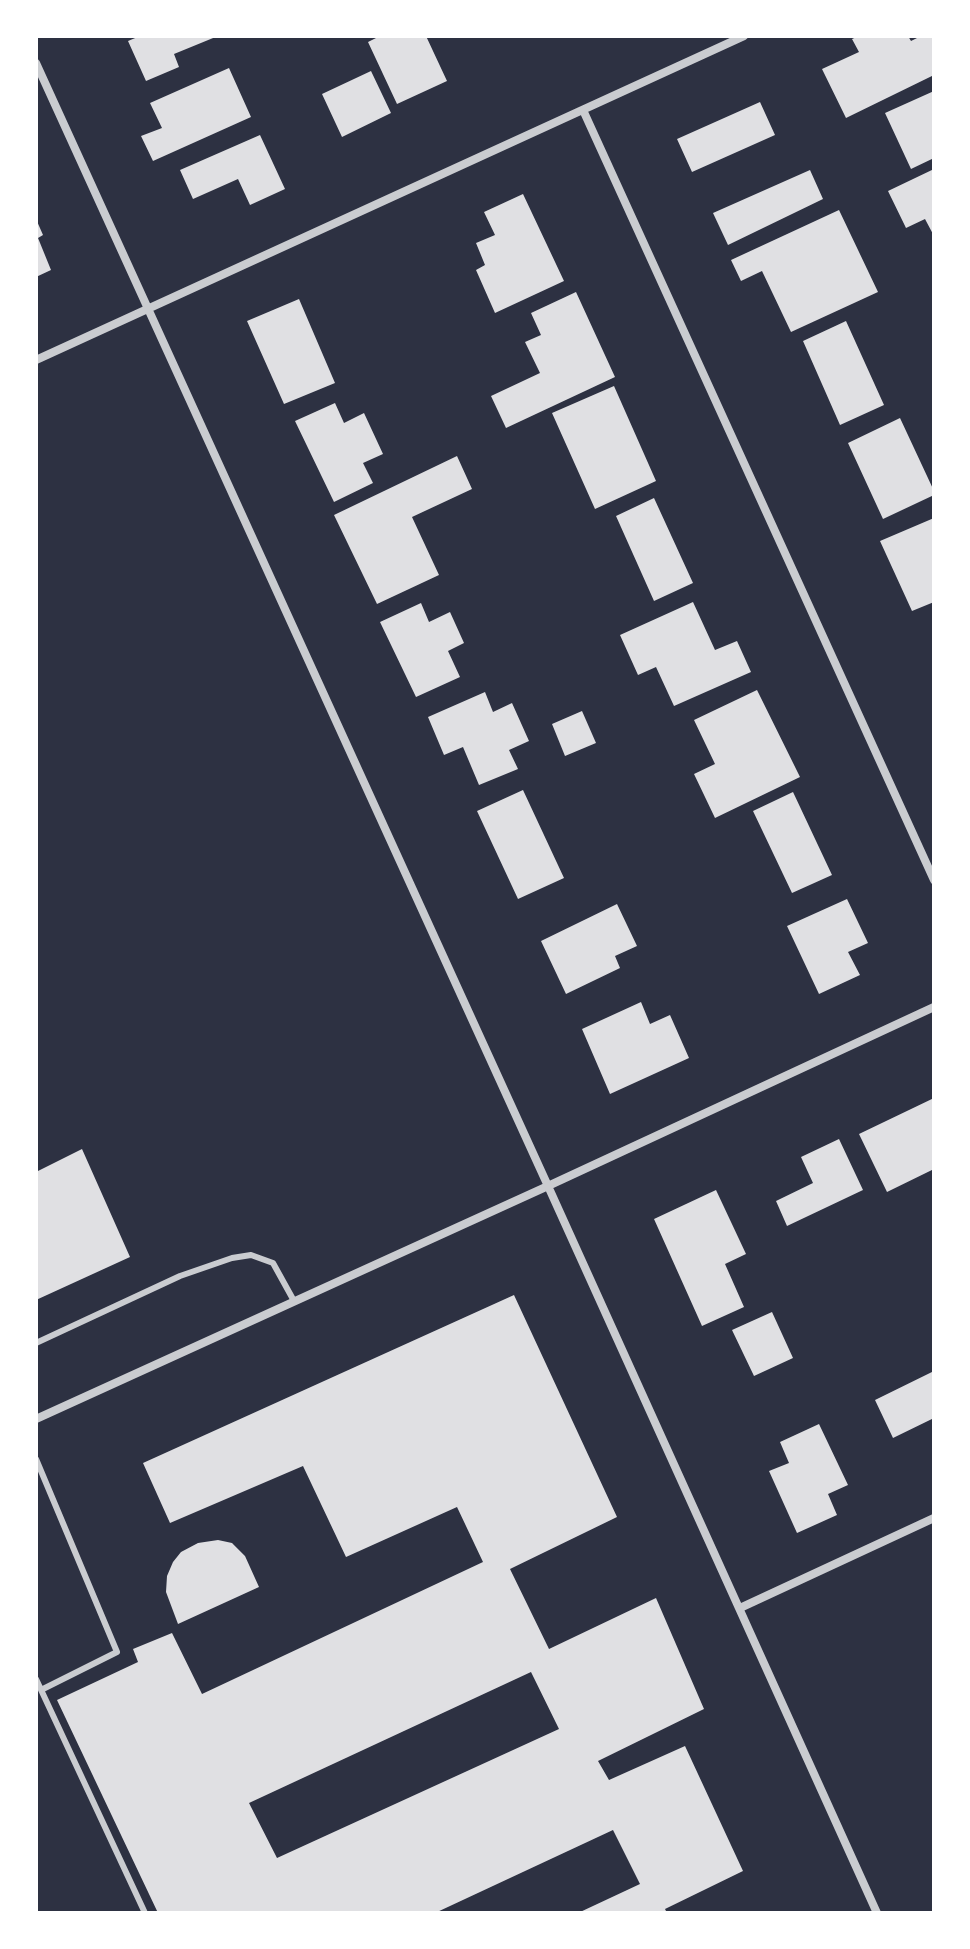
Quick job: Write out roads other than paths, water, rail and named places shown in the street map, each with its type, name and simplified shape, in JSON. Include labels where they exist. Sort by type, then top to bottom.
[{"type":"street","points":[[36,360],[744,36]]},
{"type":"street","points":[[36,63],[877,1913]]},
{"type":"street","points":[[583,110],[934,880]]},
{"type":"street","points":[[36,1419],[934,1007]]},
{"type":"street","points":[[740,1608],[934,1518]]},
{"type":"lane","points":[[36,1343],[180,1276],[232,1258],[251,1255],[273,1263],[294,1301]]},
{"type":"lane","points":[[36,1459],[117,1652],[41,1690]]},
{"type":"lane","points":[[36,1679],[145,1913]]}]
